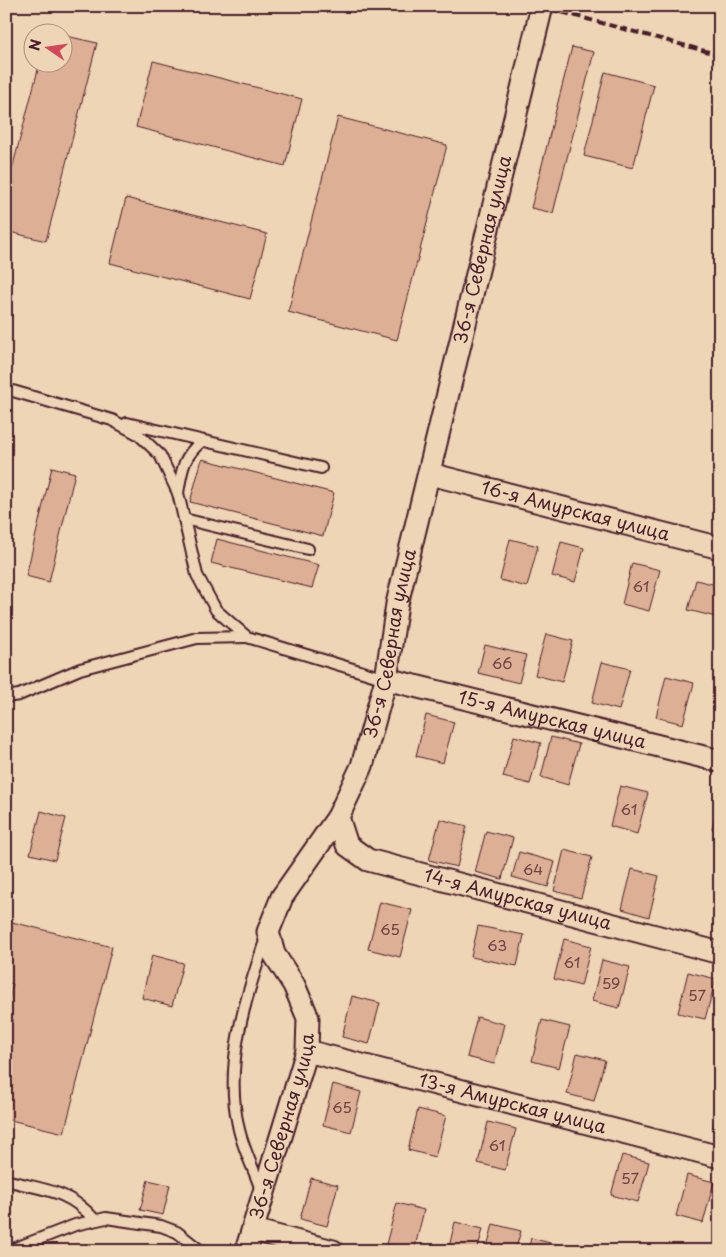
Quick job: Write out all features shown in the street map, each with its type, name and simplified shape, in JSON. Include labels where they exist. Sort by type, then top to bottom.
[{"type":"street","name":"36-я Северная улица","points":[[246,1251],[306,1051],[308,1018],[294,985],[274,954],[268,932],[282,897],[338,817],[362,766],[386,679],[397,604],[542,6]]},
{"type":"street","name":"16-я Амурская улица","points":[[430,474],[720,548]]},
{"type":"street","name":"15-я Амурская улица","points":[[386,679],[720,761]]},
{"type":"street","name":"14-я Амурская улица","points":[[338,817],[347,845],[368,860],[720,953]]},
{"type":"street","name":"13-я Амурская улица","points":[[306,1051],[720,1157]]},
{"type":"street","points":[[252,1230],[333,1251]]},
{"type":"lane","points":[[6,389],[112,420],[321,468]]},
{"type":"lane","points":[[112,420],[138,434],[160,455],[178,492],[197,575],[216,610],[247,637]]},
{"type":"lane","points":[[178,492],[184,460],[193,448],[202,441]]},
{"type":"lane","points":[[184,519],[308,550]]},
{"type":"lane","points":[[6,696],[19,695],[80,669],[197,638],[247,637],[386,679]]},
{"type":"lane","points":[[263,1195],[238,1126],[233,1083],[240,1026],[268,932]]},
{"type":"lane","points":[[6,1180],[70,1196],[82,1205],[94,1219]]},
{"type":"lane","points":[[8,1251],[94,1219],[106,1218],[161,1226],[177,1232],[201,1251]]},
{"type":"building","points":[[6,6],[13,6],[6,31]]},
{"type":"building","points":[[72,37],[97,43],[46,241],[6,231],[6,192],[37,72],[72,72]]},
{"type":"building","points":[[572,47],[594,52],[553,213],[531,208]]},
{"type":"building","points":[[153,61],[302,99],[285,166],[136,127]]},
{"type":"building","points":[[605,72],[654,85],[633,168],[584,156]]},
{"type":"building","points":[[338,117],[447,145],[397,340],[288,312]]},
{"type":"building","points":[[126,198],[267,234],[250,299],[110,263]]},
{"type":"building","points":[[202,459],[334,493],[323,536],[190,502]]},
{"type":"building","points":[[52,467],[75,473],[49,582],[26,576]]},
{"type":"building","points":[[217,539],[319,565],[312,588],[211,563]]},
{"type":"building","points":[[510,539],[538,546],[527,587],[500,580]]},
{"type":"building","points":[[561,542],[584,548],[575,582],[552,576]]},
{"type":"building","points":[[632,563],[660,570],[649,611],[622,604]]},
{"type":"building","points":[[696,580],[720,586],[720,618],[688,610]]},
{"type":"building","points":[[546,634],[573,641],[562,682],[535,675]]},
{"type":"building","points":[[485,645],[526,655],[519,683],[478,673]]},
{"type":"building","points":[[602,662],[630,669],[619,710],[592,703]]},
{"type":"building","points":[[666,676],[694,683],[683,724],[656,717]]},
{"type":"building","points":[[426,715],[454,722],[443,763],[416,756]]},
{"type":"building","points":[[514,736],[541,743],[530,784],[503,777]]},
{"type":"building","points":[[551,737],[579,744],[568,785],[541,777]]},
{"type":"building","points":[[620,786],[648,793],[637,834],[610,826]]},
{"type":"building","points":[[720,799],[720,831],[712,829]]},
{"type":"building","points":[[41,811],[66,818],[55,860],[30,854]]},
{"type":"building","points":[[440,819],[467,826],[457,867],[429,860]]},
{"type":"building","points":[[486,831],[513,838],[502,879],[475,872]]},
{"type":"building","points":[[564,850],[592,857],[581,898],[554,891]]},
{"type":"building","points":[[519,852],[555,862],[548,887],[512,877]]},
{"type":"building","points":[[632,869],[659,876],[649,917],[622,909]]},
{"type":"building","points":[[380,902],[412,910],[400,957],[368,949]]},
{"type":"building","points":[[8,921],[112,947],[64,1133],[6,1119],[6,1010],[13,984],[6,982]]},
{"type":"building","points":[[478,926],[524,935],[517,966],[471,957]]},
{"type":"building","points":[[564,939],[591,946],[581,986],[554,979]]},
{"type":"building","points":[[152,955],[183,963],[172,1006],[142,998]]},
{"type":"building","points":[[602,960],[630,967],[619,1008],[592,1001]]},
{"type":"building","points":[[688,972],[716,979],[705,1019],[678,1013]]},
{"type":"building","points":[[352,996],[380,1003],[369,1044],[342,1037]]},
{"type":"building","points":[[477,1017],[504,1024],[494,1064],[467,1057]]},
{"type":"building","points":[[542,1020],[570,1027],[559,1068],[532,1061]]},
{"type":"building","points":[[577,1053],[605,1060],[594,1101],[567,1094]]},
{"type":"building","points":[[333,1084],[361,1092],[351,1132],[323,1125]]},
{"type":"building","points":[[720,1102],[720,1132],[712,1130]]},
{"type":"building","points":[[418,1109],[446,1116],[435,1157],[408,1150]]},
{"type":"building","points":[[488,1122],[516,1129],[505,1170],[478,1163]]},
{"type":"building","points":[[622,1155],[649,1162],[638,1202],[611,1195]]},
{"type":"building","points":[[687,1175],[714,1182],[703,1223],[676,1216]]},
{"type":"building","points":[[311,1178],[338,1185],[327,1226],[300,1219]]},
{"type":"building","points":[[148,1180],[170,1185],[163,1215],[140,1210]]},
{"type":"building","points":[[397,1203],[424,1210],[414,1251],[386,1244]]},
{"type":"building","points":[[455,1222],[483,1229],[477,1251],[448,1251]]},
{"type":"building","points":[[493,1224],[521,1231],[515,1251],[486,1251]]},
{"type":"building","points":[[531,1238],[558,1245],[557,1251],[528,1251]]},
{"type":"railway","points":[[539,6],[720,55]]}]
